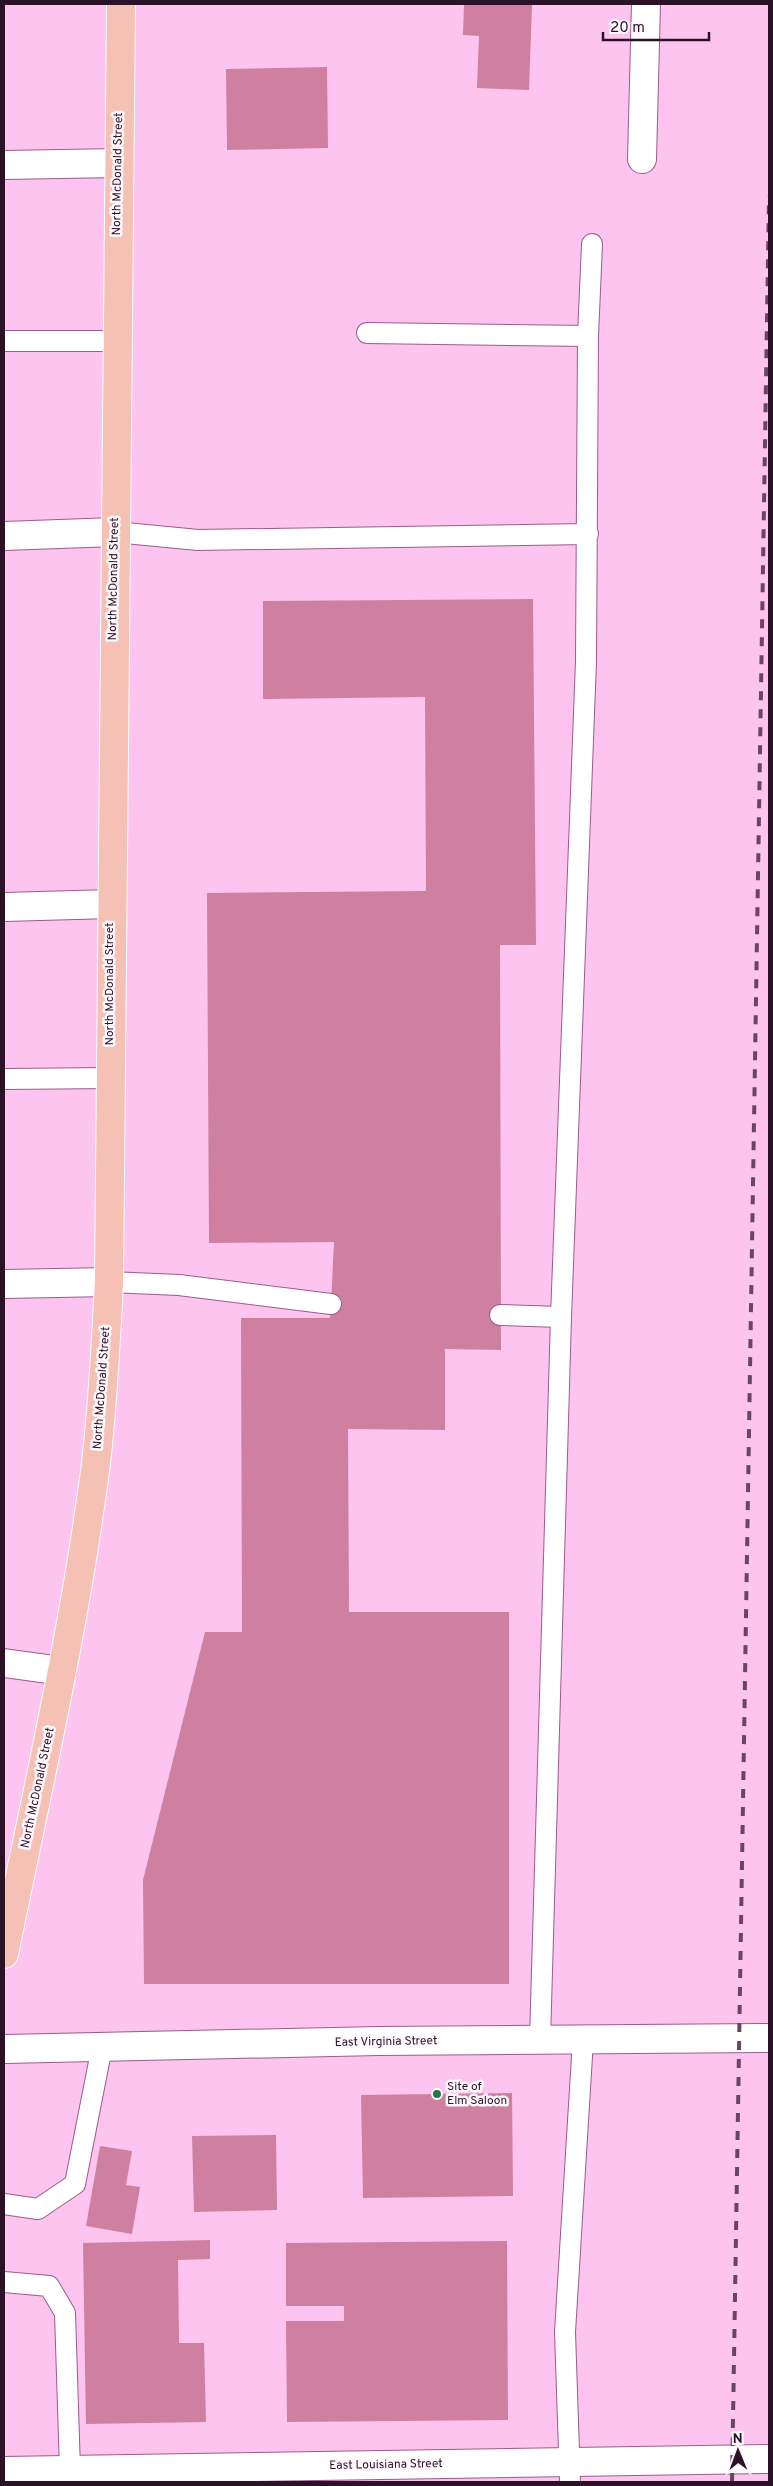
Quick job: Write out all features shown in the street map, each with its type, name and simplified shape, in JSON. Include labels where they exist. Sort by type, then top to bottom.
[{"type":"main road","name":"North McDonald Street","points":[[4,1954],[62,1671],[86,1533],[102,1407],[109,1282],[116,342],[121,4]]},
{"type":"street","points":[[642,159],[646,4]]},
{"type":"street","points":[[4,165],[118,163]]},
{"type":"street","points":[[4,536],[115,532]]},
{"type":"street","points":[[4,907],[111,904]]},
{"type":"street","points":[[4,1284],[109,1282]]},
{"type":"street","points":[[4,1663],[62,1671]]},
{"type":"street","name":"East Virginia Street","points":[[4,2050],[540,2040],[769,2038]]},
{"type":"street","name":"East Louisiana Street","points":[[4,2471],[70,2470],[148,2475],[570,2472],[769,2459]]},
{"type":"lane","points":[[540,2040],[562,1317],[586,661],[588,336],[592,244]]},
{"type":"lane","points":[[367,333],[588,336]]},
{"type":"lane","points":[[4,341],[116,342]]},
{"type":"lane","points":[[115,532],[198,540],[588,534]]},
{"type":"lane","points":[[4,1078],[110,1078]]},
{"type":"lane","points":[[109,1282],[179,1285],[331,1304]]},
{"type":"lane","points":[[500,1315],[562,1317]]},
{"type":"lane","points":[[570,2472],[565,2332],[583,2040]]},
{"type":"lane","points":[[4,2204],[38,2209],[75,2184],[102,2047]]},
{"type":"lane","points":[[4,2282],[49,2286],[65,2312],[70,2470]]},
{"type":"building","points":[[464,4],[532,5],[529,90],[477,88],[479,36],[463,35]]},
{"type":"building","points":[[327,67],[328,148],[227,150],[226,69]]},
{"type":"building","points":[[533,599],[536,945],[500,945],[501,1350],[445,1349],[445,1430],[348,1429],[349,1612],[509,1612],[509,1984],[144,1984],[143,1880],[205,1632],[242,1632],[241,1318],[330,1318],[331,1304],[334,1242],[209,1243],[207,893],[426,891],[425,697],[263,699],[263,601]]},
{"type":"building","points":[[512,2093],[513,2196],[363,2198],[361,2095]]},
{"type":"building","points":[[276,2135],[277,2210],[194,2212],[192,2136]]},
{"type":"building","points":[[100,2146],[132,2151],[126,2185],[140,2187],[132,2234],[86,2226]]},
{"type":"building","points":[[210,2240],[210,2259],[178,2260],[179,2343],[204,2343],[206,2422],[86,2424],[83,2243]]},
{"type":"building","points":[[507,2241],[508,2420],[287,2422],[286,2321],[344,2321],[344,2306],[286,2306],[286,2243]]},
{"type":"railway","points":[[732,2482],[769,196]]},
{"type":"place","name":"Site of Elm Saloon","points":[[437,2094]]}]
